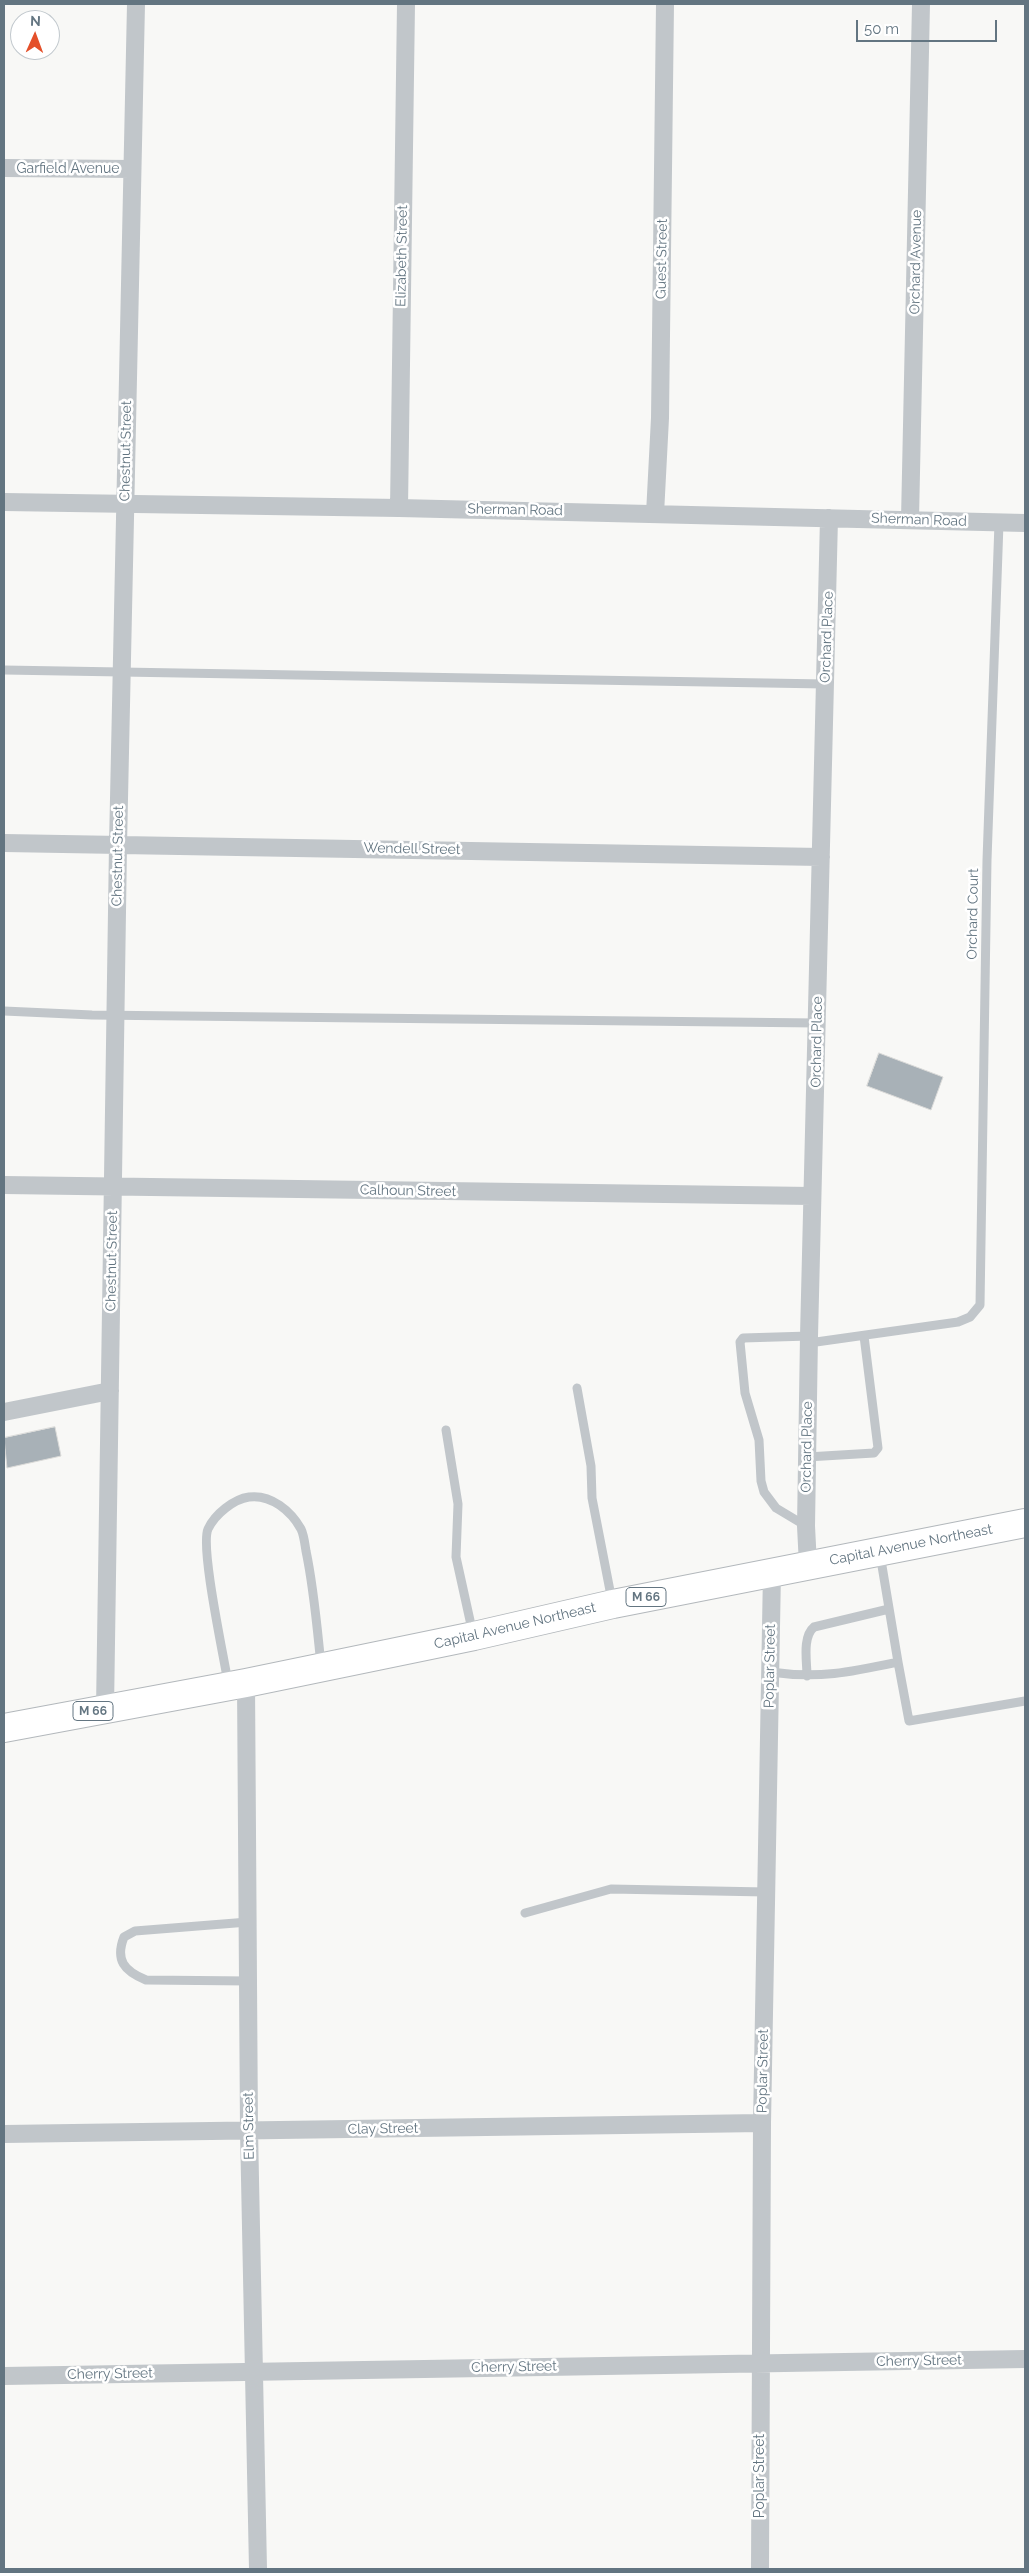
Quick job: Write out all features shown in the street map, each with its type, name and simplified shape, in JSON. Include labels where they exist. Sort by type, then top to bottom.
[{"type":"main road","name":"Capital Avenue Northeast","points":[[4,1728],[237,1685],[474,1636],[613,1604],[1025,1523]]},
{"type":"street","name":"Chestnut Street","points":[[105,1709],[124,503],[136,4]]},
{"type":"street","name":"Elizabeth Street","points":[[399,508],[406,4]]},
{"type":"street","name":"Guest Street","points":[[655,514],[660,418],[666,4]]},
{"type":"street","name":"Orchard Avenue","points":[[910,519],[921,4]]},
{"type":"street","name":"Garfield Avenue","points":[[4,168],[132,169]]},
{"type":"street","name":"Sherman Road","points":[[4,502],[399,508],[1025,523]]},
{"type":"street","name":"Orchard Place","points":[[808,1566],[806,1526],[809,1340],[829,518]]},
{"type":"street","name":"Wendell Street","points":[[4,843],[820,857]]},
{"type":"street","name":"Calhoun Street","points":[[4,1185],[812,1196]]},
{"type":"street","points":[[4,1412],[110,1392]]},
{"type":"street","name":"Poplar Street","points":[[760,2569],[762,2123],[772,1572]]},
{"type":"street","name":"Elm Street","points":[[237,1685],[248,1922],[249,2130],[258,2569]]},
{"type":"street","name":"Clay Street","points":[[4,2134],[762,2123]]},
{"type":"street","name":"Cherry Street","points":[[4,2376],[254,2370],[1025,2359]]},
{"type":"lane","name":"Orchard Court","points":[[864,1336],[958,1322],[970,1318],[980,1305],[987,860],[998,523]]},
{"type":"lane","points":[[4,670],[825,684]]},
{"type":"lane","points":[[4,1011],[117,1015],[817,1023]]},
{"type":"lane","points":[[806,1526],[776,1508],[764,1492],[761,1481],[757,1426],[745,1393],[740,1342],[743,1338],[809,1340],[864,1336],[878,1448],[874,1453],[807,1457]]},
{"type":"lane","points":[[577,1388],[591,1466],[592,1498],[613,1604]]},
{"type":"lane","points":[[446,1430],[458,1504],[456,1557],[474,1636]]},
{"type":"lane","points":[[237,1685],[209,1574],[206,1551],[208,1529],[221,1512],[234,1501],[249,1497],[272,1499],[281,1506],[302,1530],[308,1561],[321,1668]]},
{"type":"lane","points":[[880,1551],[909,1721],[1025,1700]]},
{"type":"lane","points":[[807,1676],[807,1642],[810,1630],[814,1627],[889,1608]]},
{"type":"lane","points":[[770,1672],[807,1676],[834,1675],[898,1662]]},
{"type":"lane","points":[[525,1913],[611,1889],[766,1892]]},
{"type":"lane","points":[[248,1922],[135,1931],[124,1937],[120,1948],[122,1962],[130,1973],[146,1980],[249,1981]]},
{"type":"building","points":[[879,1053],[943,1077],[931,1110],[867,1086]]},
{"type":"building","points":[[55,1427],[61,1456],[7,1468],[4,1438]]}]
